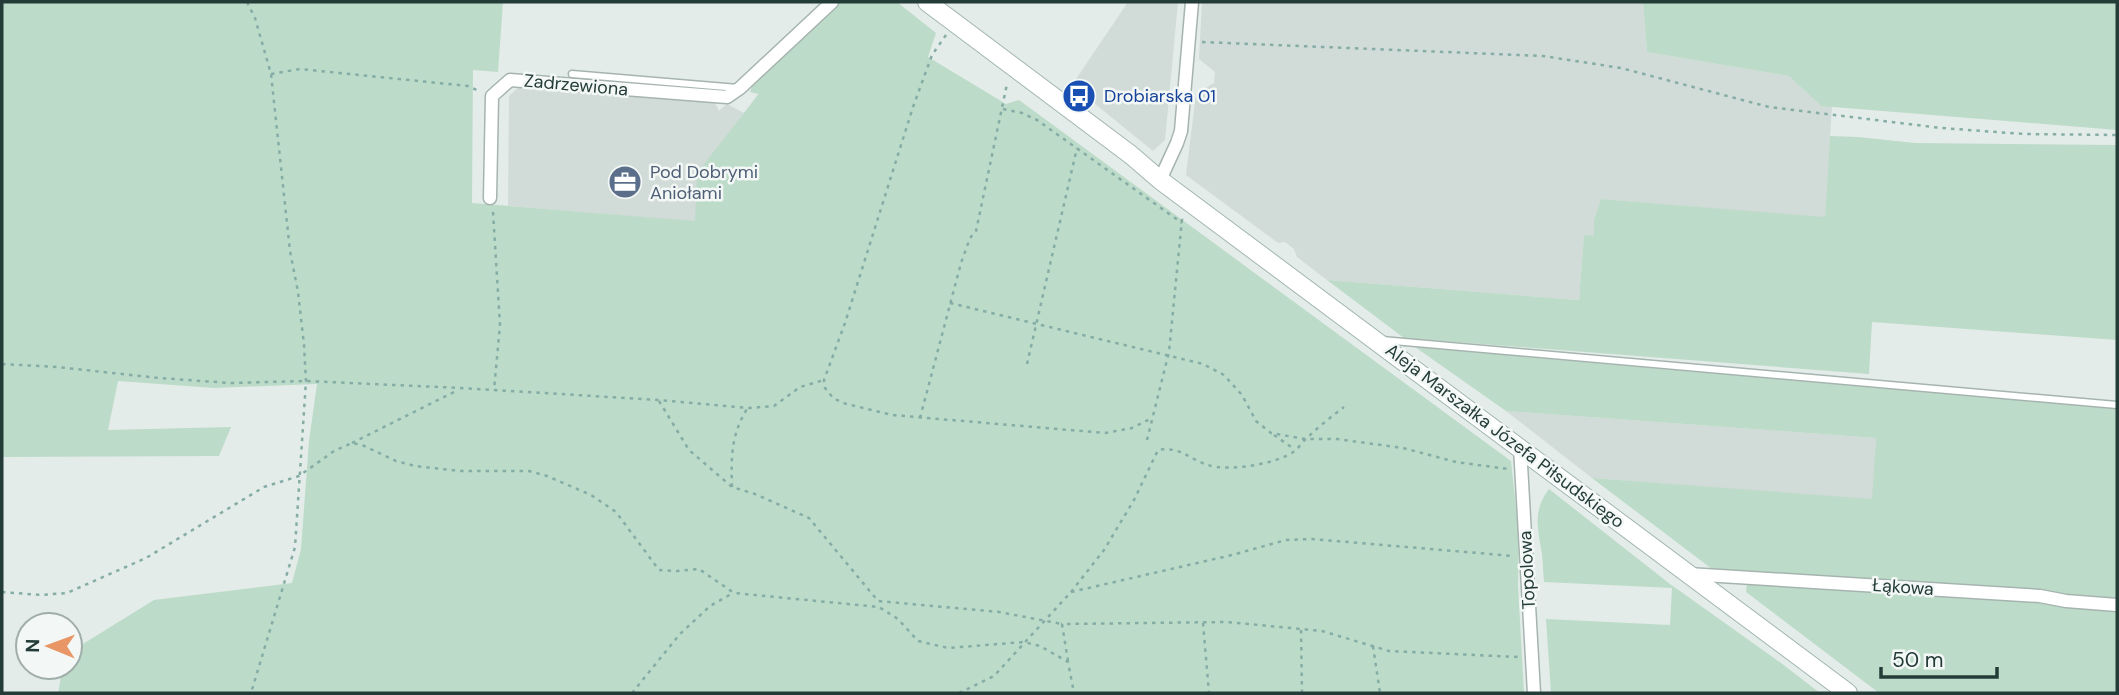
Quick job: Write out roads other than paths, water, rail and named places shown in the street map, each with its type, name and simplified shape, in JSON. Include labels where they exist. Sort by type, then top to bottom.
[{"type":"main road","name":"Aleja Marszałka Józefa Piłsudskiego","points":[[927,2],[1131,155],[1160,180],[1848,693]]},
{"type":"street","points":[[740,88],[832,2]]},
{"type":"street","points":[[1160,180],[1179,138],[1192,2]]},
{"type":"street","name":"Zadrzewiona","points":[[490,198],[492,96],[510,80],[727,97],[740,88]]},
{"type":"street","name":"Topolowa","points":[[1520,447],[1534,693]]},
{"type":"street","name":"Łąkowa","points":[[1688,574],[2040,596],[2117,605]]},
{"type":"lane","points":[[572,74],[740,88]]},
{"type":"lane","points":[[1377,340],[2117,405]]},
{"type":"place","name":"Drobiarska 01","points":[[1079,96]]},
{"type":"place","name":"Pod Dobrymi Aniołami","points":[[625,182]]}]
